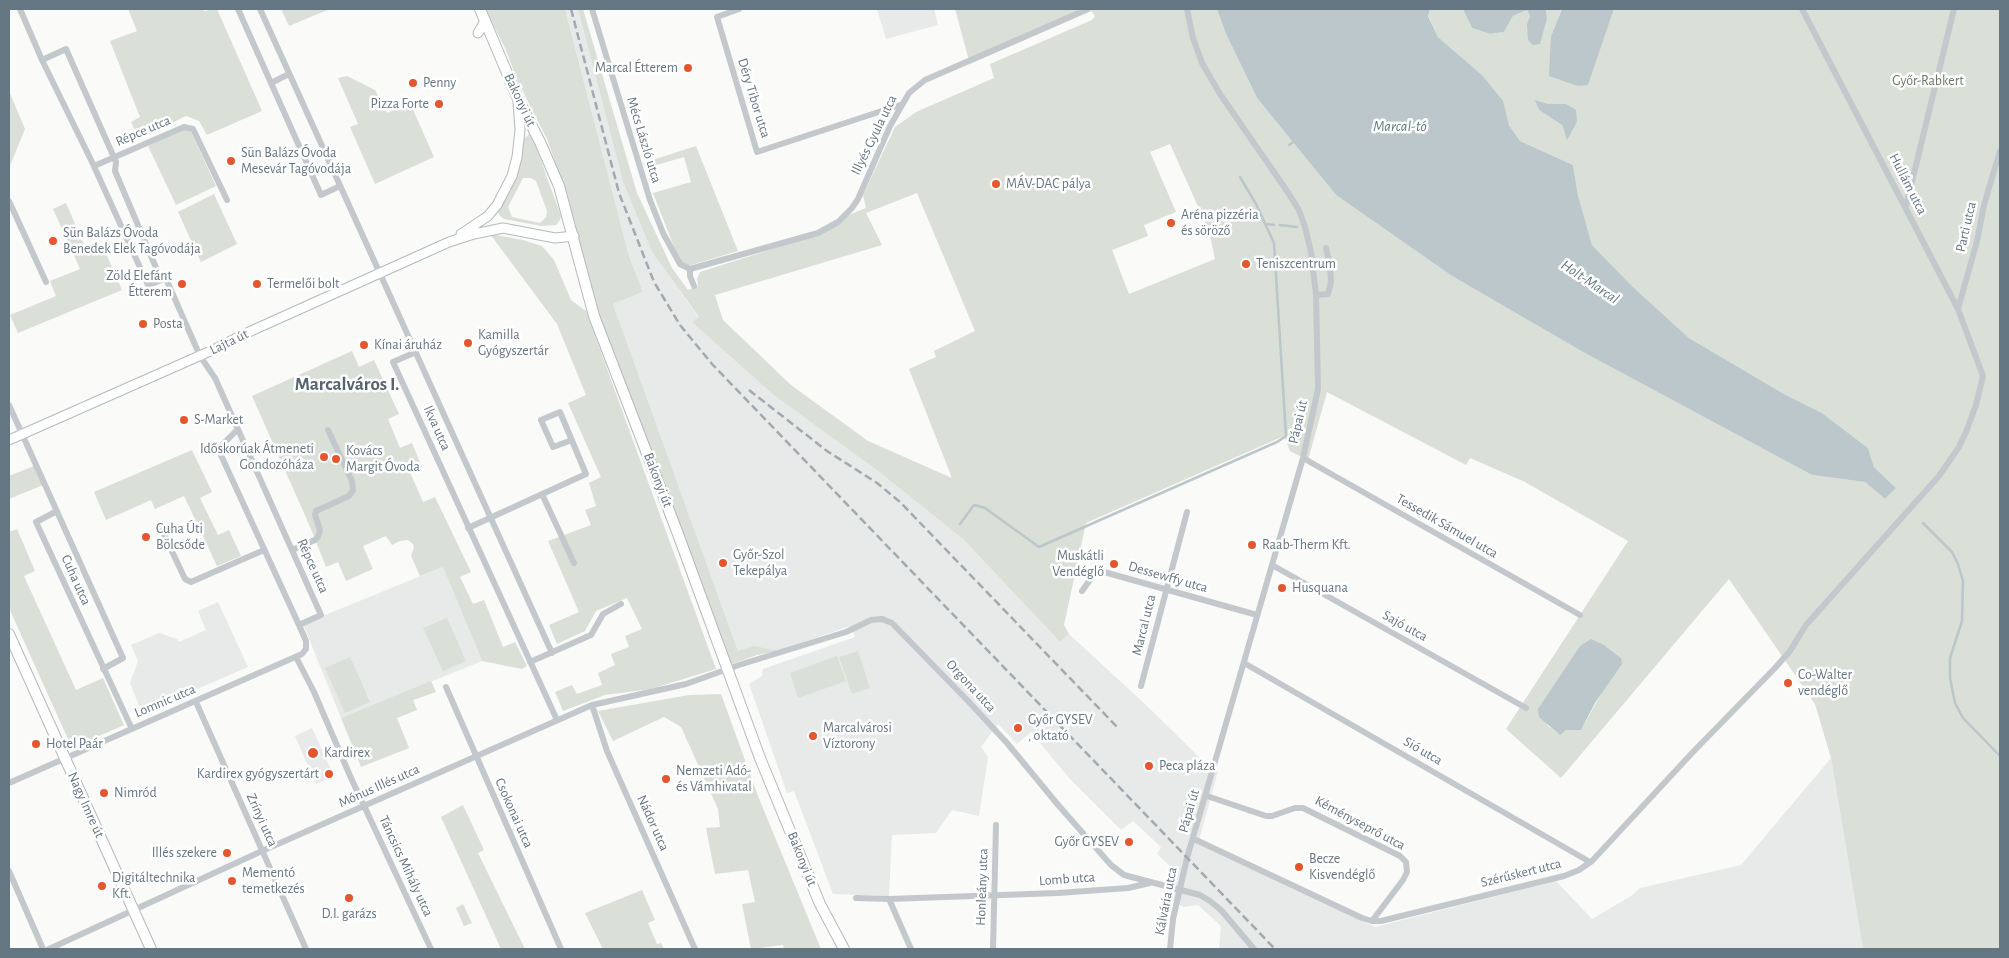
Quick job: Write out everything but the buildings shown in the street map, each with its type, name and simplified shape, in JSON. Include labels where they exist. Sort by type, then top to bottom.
[{"type":"main road","name":"Bakonyi út","points":[[480,9],[518,99],[556,179],[574,236],[594,316],[757,749],[817,895],[844,949]]},
{"type":"main road","name":"Nagy Imre út","points":[[9,634],[151,949]]},
{"type":"street","points":[[20,9],[148,285],[162,280]]},
{"type":"street","points":[[238,9],[321,195],[340,186]]},
{"type":"street","name":"Ikva utca","points":[[260,9],[552,652]]},
{"type":"street","name":"Mécs László utca","points":[[592,9],[650,200],[663,233],[680,264],[690,269]]},
{"type":"street","name":"Déry Tibor utca","points":[[740,9],[717,17],[757,152],[900,105]]},
{"type":"street","name":"Illyés Gyula utca","points":[[690,269],[818,233],[838,222],[858,199],[900,105],[909,93],[925,80],[1088,9]]},
{"type":"street","name":"Pápai út","points":[[1187,9],[1193,38],[1202,62],[1220,94],[1299,210],[1305,227],[1311,252],[1316,295],[1318,389],[1303,458],[1187,858]]},
{"type":"street","name":"Hullám utca","points":[[1802,9],[1958,309],[1983,376]]},
{"type":"street","points":[[1906,206],[1954,9]]},
{"type":"street","name":"Répce utca","points":[[42,60],[66,49],[114,157],[116,162],[115,171],[162,280],[167,281],[200,356],[215,378],[321,615],[299,625]]},
{"type":"street","points":[[271,83],[289,74]]},
{"type":"street","name":"Lajta út","points":[[449,242],[488,216],[512,176],[520,130],[518,99]]},
{"type":"street","name":"Répce utca","points":[[94,166],[184,126],[193,129],[227,200]]},
{"type":"street","name":"Parti utca","points":[[1958,309],[1977,240],[1984,205],[2000,151]]},
{"type":"street","points":[[9,201],[46,282]]},
{"type":"street","name":"Lajta út","points":[[9,440],[200,356],[449,242],[503,228],[555,238],[574,236]]},
{"type":"street","points":[[1316,295],[1328,294],[1331,282],[1326,248]]},
{"type":"street","points":[[690,269],[690,276],[694,286]]},
{"type":"street","name":"Ikva utca","points":[[416,352],[393,362],[557,720]]},
{"type":"street","name":"Szérűskert utca","points":[[1372,921],[1381,921],[1564,876],[1579,870],[1590,862],[1775,668],[1802,634],[1806,625],[1925,492],[1951,458],[1970,423],[1983,376]]},
{"type":"street","name":"Cuha utca","points":[[9,405],[123,658],[103,669]]},
{"type":"street","points":[[468,528],[586,474],[572,440],[560,412],[541,420],[553,448],[572,440]]},
{"type":"street","points":[[238,429],[221,446],[220,454],[306,641],[306,649],[296,657]]},
{"type":"street","points":[[292,550],[318,537],[320,530],[315,515],[316,511],[349,496],[353,490],[352,481],[328,430]]},
{"type":"street","name":"Tessedik Sámuel utca","points":[[1303,458],[1580,615]]},
{"type":"street","points":[[542,494],[574,563]]},
{"type":"street","name":"Cuha utca","points":[[58,511],[36,522],[132,729]]},
{"type":"street","name":"Marcal utca","points":[[1141,686],[1187,512]]},
{"type":"street","points":[[162,530],[185,579],[192,582],[264,550]]},
{"type":"street","name":"Sajó utca","points":[[1272,565],[1526,708]]},
{"type":"street","name":"Dessewffy utca","points":[[1082,591],[1097,570],[1257,615]]},
{"type":"street","points":[[530,662],[591,635],[603,614],[621,604]]},
{"type":"street","name":"Orgona utca","points":[[728,669],[846,632],[871,620],[882,619],[892,623],[1007,743],[1111,865],[1124,875],[1152,883]]},
{"type":"street","name":"Lomnic utca","points":[[9,783],[296,657]]},
{"type":"street","name":"Táncsics Mihály utca","points":[[296,657],[314,692],[430,949]]},
{"type":"street","name":"Sió utca","points":[[1244,663],[1590,862]]},
{"type":"street","name":"Mónus Illés utca","points":[[49,949],[262,851],[592,705],[686,684],[728,669]]},
{"type":"street","name":"Csokonai utca","points":[[446,687],[561,949]]},
{"type":"street","name":"Zrínyi utca","points":[[196,702],[306,949]]},
{"type":"street","name":"Nádor utca","points":[[592,705],[607,750],[695,949]]},
{"type":"street","name":"Kéményseprő utca","points":[[1206,796],[1266,816],[1272,816],[1295,808],[1303,808],[1400,856],[1406,862],[1407,872],[1372,921]]},
{"type":"street","name":"Honleány utca","points":[[993,949],[996,825]]},
{"type":"street","points":[[1194,839],[1372,921]]},
{"type":"street","name":"Kálvária utca","points":[[1170,949],[1173,919],[1187,858]]},
{"type":"street","points":[[9,871],[43,949]]},
{"type":"street","name":"Lomb utca","points":[[856,898],[994,896],[1128,888],[1152,883],[1200,895],[1210,901],[1221,910],[1254,949]]},
{"type":"street","points":[[889,899],[911,949]]},
{"type":"shaded area","points":[[565,9],[578,9],[623,182],[652,252],[699,318],[692,322],[963,539],[1060,642],[1069,634],[1202,760],[1218,771],[1198,844],[1375,927],[1556,881],[1592,919],[1631,896],[1640,888],[1741,865],[1831,758],[1863,949],[1219,949],[1221,926],[1198,905],[1183,907],[1166,896],[1173,869],[1157,854],[1161,847],[1133,821],[1121,830],[1070,779],[1031,732],[1017,744],[998,724],[981,747],[988,757],[979,816],[952,810],[936,833],[892,835],[889,896],[833,894],[794,791],[787,793],[749,684],[762,676],[763,669],[855,637],[850,626],[778,651],[738,651],[613,304],[643,292],[629,256]]},
{"type":"shaded area","points":[[877,9],[934,9],[938,25],[886,39]]},
{"type":"shaded area","points":[[443,567],[482,661],[341,718],[303,624]]},
{"type":"shaded area","points":[[218,602],[248,667],[142,713],[130,683],[138,661],[131,645],[159,633],[177,639],[179,642],[206,630],[198,611]]},
{"type":"shaded area","name":"Kardirex","points":[[312,728],[334,776],[316,784],[295,736]]},
{"type":"green space","points":[[128,9],[203,9],[204,11],[217,9],[262,111],[207,135],[199,121],[186,116],[139,139],[131,122],[140,117],[110,41],[137,31]]},
{"type":"green space","points":[[281,9],[330,9],[289,26]]},
{"type":"green space","points":[[485,9],[565,9],[629,256],[643,292],[613,304],[738,651],[754,646],[778,651],[757,655],[729,665],[592,301],[568,197],[547,139],[519,84],[505,48]]},
{"type":"green space","name":"Győr-Rabkert","points":[[578,9],[583,9],[637,193],[672,268],[688,290],[698,286],[697,279],[700,272],[817,235],[836,220],[866,208],[863,195],[895,127],[916,112],[994,78],[990,64],[1092,20],[1095,16],[1091,11],[970,64],[955,9],[1217,9],[1226,34],[1257,98],[1336,195],[1452,276],[1583,352],[1812,475],[1865,482],[1885,499],[1896,488],[1874,467],[1868,448],[1822,413],[1784,394],[1689,338],[1632,286],[1592,245],[1578,195],[1573,165],[1520,141],[1509,125],[1502,101],[1482,75],[1438,37],[1428,15],[1430,9],[1463,9],[1472,28],[1490,34],[1504,32],[1513,16],[1527,10],[1530,16],[1527,24],[1547,18],[1546,9],[1562,9],[1551,36],[1588,84],[1614,9],[2000,9],[2000,949],[1863,949],[1831,758],[1815,704],[1729,579],[1561,778],[1506,729],[1628,541],[1525,482],[1470,458],[1466,465],[1327,392],[1308,460],[1290,451],[1284,436],[1086,523],[1064,625],[1069,634],[1060,642],[963,539],[873,467],[774,395],[692,322],[699,317],[652,252],[623,182]],"holes":[[[1536,100],[1549,104],[1577,122],[1565,134],[1562,125],[1539,110]],[[1170,144],[1209,231],[1215,259],[1129,294],[1112,250],[1148,236],[1144,225],[1176,212],[1150,152]],[[917,193],[975,331],[934,351],[936,357],[909,369],[952,478],[868,441],[791,385],[723,320],[715,295],[882,245],[866,213]],[[1591,640],[1604,645],[1621,658],[1581,730],[1566,730],[1559,734],[1547,725]]]},
{"type":"green space","points":[[347,76],[375,90],[387,113],[410,103],[434,157],[375,184],[350,127],[358,124],[338,78]]},
{"type":"green space","points":[[9,91],[25,129],[9,168]]},
{"type":"green space","points":[[184,129],[191,132],[216,186],[176,205],[148,146]]},
{"type":"green space","points":[[529,134],[533,139],[561,216],[556,225],[541,226],[504,219],[499,215],[498,212],[515,176],[524,139]],"holes":[[[523,178],[531,178],[536,181],[547,211],[546,217],[540,223],[512,217],[508,207]]]},
{"type":"green space","points":[[696,146],[738,251],[688,266],[679,260],[653,193],[691,182],[684,157],[646,168],[643,163]]},
{"type":"green space","points":[[214,194],[237,244],[201,262],[178,212]]},
{"type":"green space","points":[[66,203],[89,256],[105,251],[122,290],[18,333],[10,315],[56,296],[50,281],[80,269],[53,209]]},
{"type":"green space","points":[[490,234],[523,240],[542,246],[554,260],[571,300],[586,311],[716,669],[651,689],[605,695],[563,711],[555,692],[572,685],[577,694],[602,685],[598,673],[615,665],[611,654],[629,647],[625,636],[642,629],[627,598],[596,611],[585,631],[557,644],[549,625],[579,612],[548,541],[591,525],[585,510],[596,506],[589,483],[601,477],[568,403],[586,395],[557,324]]},
{"type":"green space","points":[[352,351],[359,367],[374,360],[399,414],[388,419],[400,448],[412,443],[422,467],[410,472],[423,502],[435,497],[471,572],[460,577],[473,604],[484,600],[503,647],[515,642],[527,666],[522,669],[482,661],[443,567],[420,576],[411,556],[414,548],[413,544],[408,540],[392,545],[386,536],[363,546],[373,569],[346,581],[338,562],[326,567],[252,396]]},
{"type":"green space","points":[[192,450],[212,492],[200,498],[218,535],[229,530],[241,556],[217,566],[184,496],[155,509],[151,500],[106,520],[94,492]]},
{"type":"green space","points":[[34,466],[43,485],[9,499],[9,476]]},
{"type":"green space","points":[[17,529],[35,571],[24,576],[76,690],[103,678],[124,725],[72,748],[9,608],[9,532]]},
{"type":"green space","points":[[447,618],[466,661],[443,671],[423,628]]},
{"type":"green space","points":[[858,651],[870,688],[852,694],[839,657]]},
{"type":"green space","points":[[837,656],[846,681],[798,698],[790,673]]},
{"type":"green space","points":[[350,657],[370,702],[345,713],[325,668]]},
{"type":"green space","points":[[431,681],[436,692],[413,700],[417,710],[397,718],[409,748],[361,767],[341,718]]},
{"type":"green space","points":[[721,694],[758,796],[821,949],[784,949],[783,945],[751,949],[742,904],[755,902],[748,870],[715,874],[706,828],[720,827],[718,809],[681,727],[664,717],[613,741],[598,711],[689,695]]},
{"type":"green space","points":[[463,805],[484,850],[478,853],[525,949],[501,949],[441,817]]},
{"type":"green space","points":[[642,890],[655,920],[648,923],[657,944],[661,943],[664,949],[603,949],[585,913]]},
{"type":"green space","points":[[463,904],[472,923],[464,926],[456,908]]},
{"type":"water","name":"Marcal-tó","points":[[1217,9],[1430,9],[1428,16],[1438,37],[1482,75],[1503,101],[1509,125],[1520,141],[1573,165],[1578,195],[1592,245],[1632,286],[1689,338],[1784,394],[1822,413],[1868,448],[1874,467],[1896,488],[1885,499],[1865,482],[1812,475],[1583,352],[1452,276],[1336,195],[1257,98],[1226,34]]},
{"type":"water","points":[[1463,9],[1546,9],[1547,18],[1540,44],[1533,45],[1528,40],[1527,24],[1530,16],[1527,10],[1513,16],[1504,32],[1490,34],[1472,28]]},
{"type":"water","points":[[1562,9],[1614,9],[1588,85],[1578,86],[1549,76],[1551,36]]},
{"type":"water","points":[[1535,100],[1549,104],[1566,104],[1576,110],[1577,122],[1567,140],[1562,125],[1539,110]]},
{"type":"water","points":[[1591,639],[1604,645],[1621,658],[1622,664],[1595,703],[1581,730],[1566,730],[1560,735],[1539,717],[1538,709],[1580,646]]},
{"type":"waterway","points":[[1289,145],[1293,142]]},
{"type":"waterway","points":[[960,524],[974,505],[985,508],[1039,547],[1277,442],[1286,436],[1274,243],[1256,204],[1240,177]]},
{"type":"waterway","points":[[1266,224],[1274,225]]},
{"type":"waterway","points":[[1280,225],[1297,227]]},
{"type":"waterway","name":"Holt-Marcal","points":[[1923,523],[1952,552],[1963,581],[1962,621],[1950,658],[1950,678],[1955,703],[1963,718],[2000,756]]},
{"type":"railway","points":[[571,9],[619,193],[654,282],[680,325],[712,364],[1275,949]]},
{"type":"railway","points":[[749,390],[827,451],[877,483],[900,502],[1119,729]]},
{"type":"place","name":"Marcal Étterem","points":[[688,68]]},
{"type":"place","name":"Penny","points":[[413,83]]},
{"type":"place","name":"Pizza Forte","points":[[439,104]]},
{"type":"place","name":"Sün Balázs Óvoda Mesevár Tagóvodája","points":[[231,161]]},
{"type":"place","name":"MÁV-DAC pálya","points":[[996,184]]},
{"type":"place","name":"Aréna pizzéria és söröző","points":[[1171,223]]},
{"type":"place","name":"Sün Balázs Óvoda Benedek Elek Tagóvodája","points":[[53,241]]},
{"type":"place","name":"Teniszcentrum","points":[[1246,264]]},
{"type":"place","name":"Zöld Elefánt Étterem","points":[[182,284]]},
{"type":"place","name":"Termelői bolt","points":[[257,284]]},
{"type":"place","name":"Posta","points":[[143,324]]},
{"type":"place","name":"Kamilla Gyógyszertár","points":[[468,343]]},
{"type":"place","name":"Kínai áruház","points":[[364,345]]},
{"type":"place","name":"S-Market","points":[[184,420]]},
{"type":"place","name":"Időskorúak Átmeneti Gondozóháza","points":[[324,457]]},
{"type":"place","name":"Kovács Margit Óvoda","points":[[336,459]]},
{"type":"place","name":"Cuha Úti Bölcsőde","points":[[146,537]]},
{"type":"place","name":"Raab-Therm Kft.","points":[[1252,545]]},
{"type":"place","name":"Győr-Szol Tekepálya","points":[[723,563]]},
{"type":"place","name":"Muskátli Vendéglő","points":[[1114,564]]},
{"type":"place","name":"Husquana","points":[[1282,588]]},
{"type":"place","name":"Co-Walter vendéglő","points":[[1788,683]]},
{"type":"place","name":"Győr GYSEV , oktató","points":[[1018,728]]},
{"type":"place","name":"Marcalvárosi Víztorony","points":[[813,736]]},
{"type":"place","name":"Hotel Paár","points":[[36,744]]},
{"type":"place","name":"Kardirex","points":[[313,753]]},
{"type":"place","name":"Peca pláza","points":[[1149,766]]},
{"type":"place","name":"Kardirex gyógyszertárt","points":[[329,774]]},
{"type":"place","name":"Nemzeti Adó- és Vámhivatal","points":[[666,779]]},
{"type":"place","name":"Nimród","points":[[104,793]]},
{"type":"place","name":"Győr GYSEV","points":[[1129,842]]},
{"type":"place","name":"Illés szekere","points":[[227,853]]},
{"type":"place","name":"Becze Kisvendéglő","points":[[1299,867]]},
{"type":"place","name":"Mementó temetkezés","points":[[232,881]]},
{"type":"place","name":"Digitáltechnika Kft.","points":[[102,886]]},
{"type":"place","name":"D.I. garázs","points":[[349,898]]},
{"type":"district","name":"Marcalváros I.","points":[[347,384]]}]
